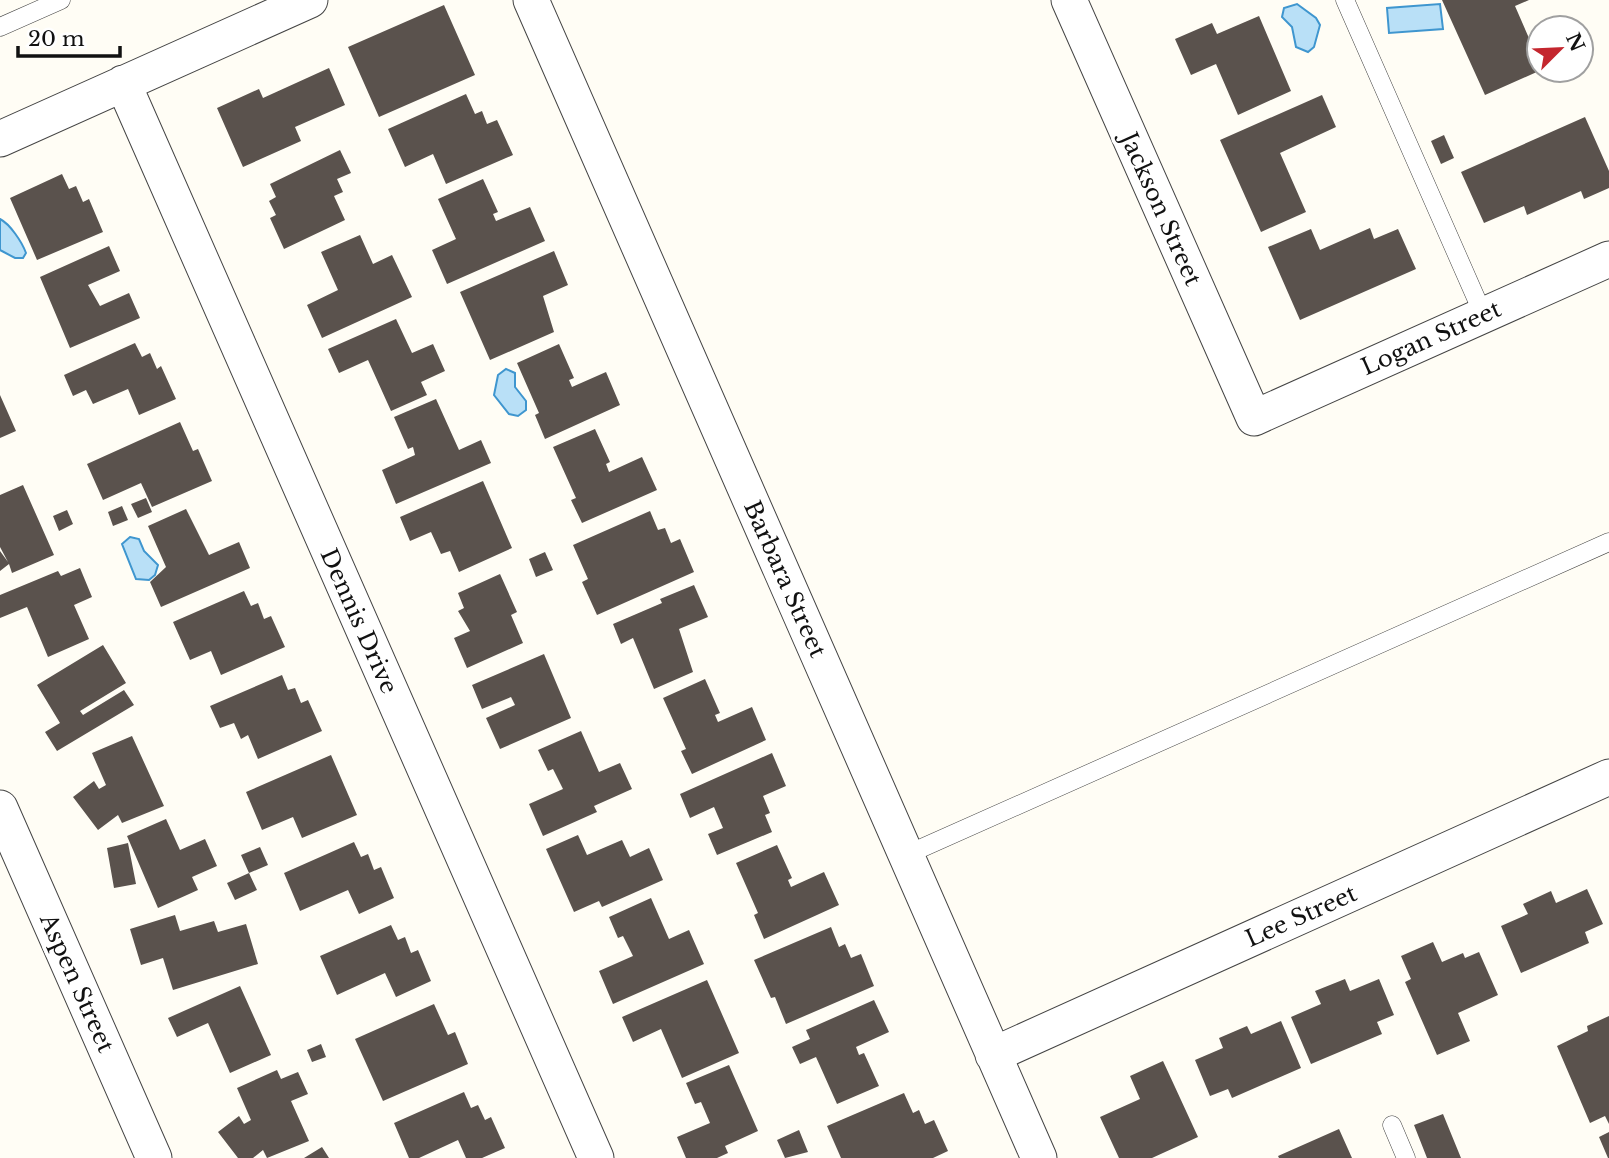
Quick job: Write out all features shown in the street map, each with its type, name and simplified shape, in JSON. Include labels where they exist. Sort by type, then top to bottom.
[{"type":"street","points":[[0,139],[310,0]]},
{"type":"street","name":"Barbara Street","points":[[531,0],[1039,1158]]},
{"type":"street","name":"Jackson Street","points":[[1069,0],[1254,418]]},
{"type":"street","name":"Dennis Drive","points":[[123,83],[596,1158]]},
{"type":"street","name":"Logan Street","points":[[1254,418],[1609,259]]},
{"type":"street","name":"Lee Street","points":[[993,1055],[1609,777]]},
{"type":"street","name":"Aspen Street","points":[[0,808],[154,1158]]},
{"type":"lane","points":[[0,27],[61,0]]},
{"type":"lane","points":[[1345,0],[1483,314]]},
{"type":"lane","points":[[906,855],[1609,542]]},
{"type":"lane","points":[[1392,1125],[1406,1158]]},
{"type":"water","points":[[1297,4],[1316,18],[1320,25],[1314,47],[1308,52],[1296,47],[1292,27],[1282,17],[1284,8]]},
{"type":"water","points":[[1440,4],[1443,29],[1389,33],[1387,8]]},
{"type":"water","points":[[0,219],[12,229],[22,244],[26,253],[23,258],[15,258],[0,250]]},
{"type":"water","points":[[506,369],[515,373],[515,387],[526,401],[526,410],[518,416],[509,414],[494,395],[498,375]]},
{"type":"water","points":[[130,537],[139,539],[144,551],[158,565],[155,575],[149,580],[136,579],[122,544]]},
{"type":"building","points":[[1442,0],[1529,0],[1515,6],[1525,29],[1525,77],[1485,95]]},
{"type":"building","points":[[444,5],[475,75],[379,117],[348,47]]},
{"type":"building","points":[[1259,16],[1291,91],[1238,115],[1216,64],[1191,75],[1175,39],[1212,23],[1217,34]]},
{"type":"building","points":[[329,68],[345,105],[295,127],[301,141],[243,167],[217,108],[259,89],[263,98]]},
{"type":"building","points":[[466,94],[475,114],[482,111],[487,124],[497,120],[513,155],[446,184],[433,154],[405,167],[388,129]]},
{"type":"building","points":[[1322,95],[1336,127],[1280,153],[1306,212],[1261,232],[1220,140]]},
{"type":"building","points":[[1585,117],[1609,171],[1609,188],[1584,199],[1581,191],[1527,215],[1524,206],[1484,223],[1461,172]]},
{"type":"building","points":[[1444,135],[1454,158],[1441,164],[1431,141]]},
{"type":"building","points":[[340,150],[351,173],[337,179],[343,192],[334,196],[345,220],[284,249],[270,218],[276,215],[269,201],[276,197],[270,184]]},
{"type":"building","points":[[62,174],[69,189],[76,186],[83,202],[89,199],[103,232],[37,260],[10,198]]},
{"type":"building","points":[[483,179],[498,212],[493,214],[496,221],[530,207],[545,241],[447,284],[432,250],[456,239],[438,199]]},
{"type":"building","points":[[1370,228],[1374,239],[1398,229],[1416,269],[1300,320],[1268,247],[1311,229],[1320,250]]},
{"type":"building","points":[[360,235],[373,264],[392,255],[412,297],[322,338],[307,305],[338,290],[321,252]]},
{"type":"building","points":[[109,246],[120,271],[88,285],[100,306],[129,293],[140,318],[70,348],[40,277]]},
{"type":"building","points":[[554,251],[568,285],[543,296],[554,332],[490,360],[460,292]]},
{"type":"building","points":[[396,319],[412,353],[433,344],[445,371],[421,382],[427,395],[391,411],[368,360],[339,373],[328,349]]},
{"type":"building","points":[[135,343],[142,357],[150,353],[157,369],[161,366],[176,399],[139,415],[128,389],[93,404],[86,390],[73,396],[64,375]]},
{"type":"building","points":[[559,344],[574,378],[569,380],[572,387],[606,372],[620,405],[545,439],[535,415],[539,413],[517,363]]},
{"type":"building","points":[[0,395],[16,431],[0,438]]},
{"type":"building","points":[[436,399],[459,450],[481,440],[491,463],[396,504],[382,470],[415,455],[413,447],[408,449],[394,417]]},
{"type":"building","points":[[180,422],[193,451],[198,449],[212,481],[152,507],[141,483],[103,500],[87,464]]},
{"type":"building","points":[[595,429],[610,462],[606,464],[609,472],[642,457],[657,490],[582,523],[571,500],[576,498],[553,447]]},
{"type":"building","points":[[483,481],[512,548],[459,572],[450,551],[441,554],[431,532],[410,541],[400,517]]},
{"type":"building","points":[[23,485],[54,555],[12,573],[9,564],[0,571],[0,551],[8,562],[0,547],[0,495]]},
{"type":"building","points":[[146,498],[152,512],[138,518],[131,504]]},
{"type":"building","points":[[122,506],[128,520],[113,526],[108,512]]},
{"type":"building","points":[[186,509],[209,555],[239,542],[250,568],[161,607],[150,582],[166,567],[148,526]]},
{"type":"building","points":[[67,510],[73,524],[59,531],[53,516]]},
{"type":"building","points":[[650,511],[658,530],[665,528],[671,543],[680,539],[694,572],[597,615],[582,582],[588,579],[573,545]]},
{"type":"building","points":[[545,552],[553,570],[536,577],[529,559]]},
{"type":"building","points":[[80,568],[92,597],[74,605],[89,639],[48,657],[27,607],[0,618],[0,595],[58,571],[61,576]]},
{"type":"building","points":[[500,574],[517,612],[511,615],[523,643],[467,668],[454,638],[470,631],[458,611],[464,608],[458,593]]},
{"type":"building","points":[[694,585],[708,617],[679,629],[693,672],[654,689],[633,638],[621,644],[613,624],[662,603],[660,599]]},
{"type":"building","points":[[244,591],[251,606],[258,603],[264,619],[271,616],[285,647],[221,675],[211,651],[190,660],[173,622]]},
{"type":"building","points":[[103,645],[126,683],[80,711],[83,715],[124,690],[134,705],[57,751],[45,732],[60,723],[37,685]]},
{"type":"building","points":[[544,654],[571,718],[500,749],[486,718],[515,705],[511,697],[482,709],[472,685]]},
{"type":"building","points":[[282,675],[288,690],[295,688],[301,703],[308,700],[322,731],[258,759],[248,735],[241,739],[234,723],[220,728],[210,706]]},
{"type":"building","points":[[705,679],[720,713],[715,715],[718,722],[752,707],[766,740],[692,774],[681,751],[686,749],[663,698]]},
{"type":"building","points":[[581,731],[599,772],[620,763],[632,789],[594,806],[597,812],[543,836],[529,804],[563,789],[553,769],[548,771],[538,750]]},
{"type":"building","points":[[132,736],[164,806],[122,823],[118,815],[98,830],[73,797],[94,781],[99,789],[106,785],[92,753]]},
{"type":"building","points":[[772,753],[786,786],[763,796],[770,813],[765,815],[772,832],[717,855],[708,834],[723,828],[714,807],[690,818],[680,794]]},
{"type":"building","points":[[331,755],[357,815],[302,838],[293,817],[262,830],[246,792]]},
{"type":"building","points":[[166,819],[180,850],[205,839],[217,866],[192,877],[198,890],[158,908],[127,836]]},
{"type":"building","points":[[578,835],[587,855],[622,840],[630,857],[649,848],[663,880],[602,907],[599,901],[574,912],[546,849]]},
{"type":"building","points":[[354,842],[361,857],[368,854],[374,870],[381,867],[394,898],[359,914],[348,890],[300,911],[284,873]]},
{"type":"building","points":[[128,843],[136,884],[114,888],[107,848]]},
{"type":"building","points":[[777,845],[792,878],[788,880],[791,887],[824,872],[839,905],[764,939],[754,915],[758,913],[736,863]]},
{"type":"building","points":[[260,847],[268,865],[249,873],[241,855]]},
{"type":"building","points":[[249,873],[257,890],[235,900],[227,883]]},
{"type":"building","points":[[1587,889],[1603,924],[1585,932],[1589,943],[1521,973],[1501,926],[1528,914],[1523,904],[1551,891],[1556,903]]},
{"type":"building","points":[[651,898],[669,939],[689,930],[704,964],[613,1004],[599,971],[633,956],[623,936],[618,938],[609,917]]},
{"type":"building","points":[[175,915],[180,931],[214,921],[218,932],[246,924],[258,964],[173,990],[163,958],[141,965],[130,929]]},
{"type":"building","points":[[391,925],[398,940],[405,937],[411,953],[418,950],[431,981],[396,997],[385,973],[337,995],[320,956]]},
{"type":"building","points":[[831,927],[839,947],[845,944],[851,958],[861,954],[874,986],[786,1024],[775,997],[771,998],[754,960]]},
{"type":"building","points":[[1433,942],[1442,962],[1463,953],[1465,958],[1479,952],[1498,995],[1458,1013],[1470,1041],[1437,1055],[1405,982],[1411,979],[1401,956]]},
{"type":"building","points":[[1345,979],[1350,991],[1379,979],[1394,1015],[1377,1022],[1382,1034],[1311,1064],[1291,1017],[1321,1004],[1315,991]]},
{"type":"building","points":[[707,980],[739,1053],[682,1078],[661,1029],[633,1042],[622,1017]]},
{"type":"building","points":[[240,986],[271,1055],[230,1073],[208,1023],[177,1037],[168,1018]]},
{"type":"building","points":[[874,1000],[889,1032],[856,1047],[859,1055],[864,1053],[879,1086],[837,1104],[816,1057],[800,1064],[792,1047],[810,1039],[806,1030]]},
{"type":"building","points":[[434,1004],[448,1035],[455,1032],[468,1064],[383,1101],[355,1039]]},
{"type":"building","points":[[1609,1016],[1609,1124],[1605,1116],[1590,1123],[1557,1046],[1588,1031],[1587,1026]]},
{"type":"building","points":[[1281,1021],[1301,1068],[1232,1098],[1228,1089],[1210,1096],[1195,1060],[1223,1048],[1219,1038],[1247,1026],[1251,1034]]},
{"type":"building","points":[[321,1044],[326,1057],[312,1062],[307,1050]]},
{"type":"building","points":[[1163,1061],[1198,1137],[1152,1158],[1119,1158],[1100,1117],[1140,1099],[1130,1076]]},
{"type":"building","points":[[729,1065],[758,1131],[725,1146],[728,1153],[717,1158],[686,1158],[677,1137],[710,1123],[701,1102],[695,1104],[686,1083]]},
{"type":"building","points":[[277,1070],[281,1079],[298,1072],[308,1094],[291,1101],[309,1141],[267,1158],[263,1150],[253,1158],[238,1158],[218,1132],[239,1116],[244,1124],[251,1120],[237,1088]]},
{"type":"building","points":[[464,1092],[471,1108],[478,1105],[485,1120],[491,1117],[505,1148],[482,1158],[466,1158],[458,1140],[419,1158],[409,1158],[394,1123]]},
{"type":"building","points":[[904,1093],[913,1113],[919,1110],[925,1124],[934,1120],[948,1151],[933,1158],[841,1158],[827,1126]]},
{"type":"building","points":[[1443,1114],[1461,1158],[1427,1158],[1414,1125]]},
{"type":"building","points":[[1339,1129],[1352,1158],[1278,1156]]},
{"type":"building","points":[[799,1130],[808,1152],[785,1158],[777,1140]]},
{"type":"building","points":[[1609,1132],[1609,1158],[1608,1158],[1599,1137]]},
{"type":"building","points":[[322,1147],[329,1158],[304,1158]]}]
